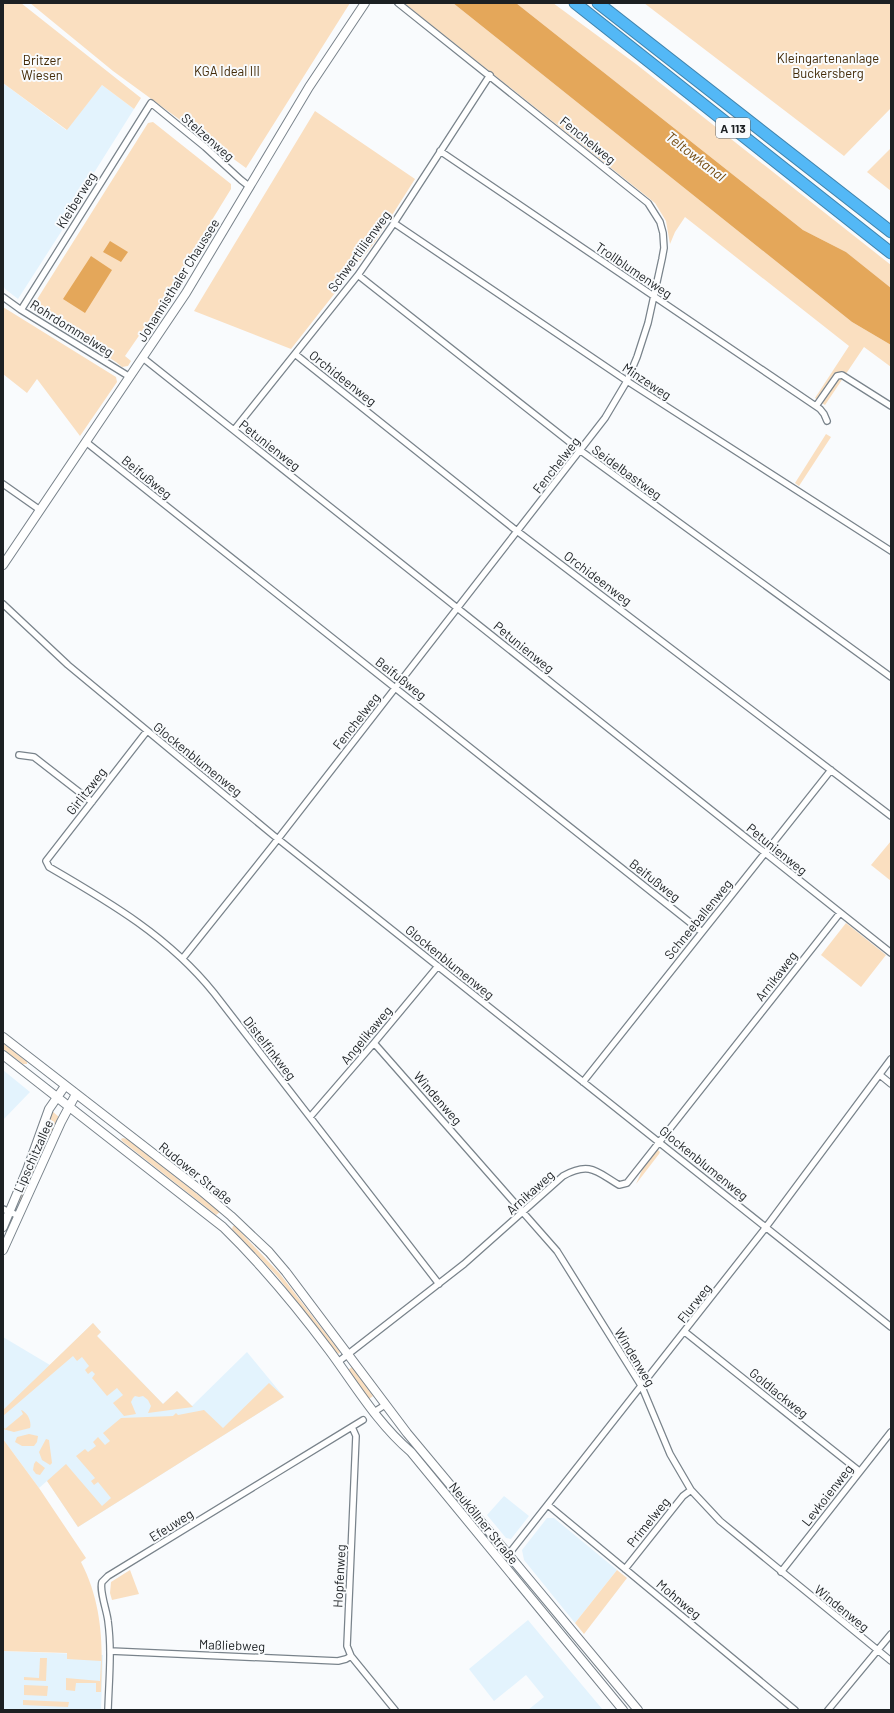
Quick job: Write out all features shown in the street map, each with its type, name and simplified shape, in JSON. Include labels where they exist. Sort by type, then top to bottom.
[{"type":"highway","name":"A 113","points":[[575,3],[891,252]]},
{"type":"highway","name":"A 113","points":[[598,3],[891,232]]},
{"type":"main road","name":"Johannisthaler Chaussee","points":[[3,565],[186,293],[309,87],[365,3]]},
{"type":"main road","name":"Rudower Straße","points":[[3,1037],[194,1185],[233,1218],[274,1257],[349,1354]]},
{"type":"main road","name":"Rudower Straße","points":[[3,1055],[223,1227],[255,1258],[329,1350]]},
{"type":"main road","points":[[26,1073],[34,1061]]},
{"type":"main road","name":"Lipschitzallee","points":[[3,1227],[6,1210],[49,1109],[65,1086]]},
{"type":"main road","name":"Lipschitzallee","points":[[3,1250],[58,1129],[76,1094]]},
{"type":"main road","points":[[113,1141],[122,1130]]},
{"type":"main road","points":[[223,1227],[233,1218]]},
{"type":"main road","name":"Neuköllner Straße","points":[[329,1350],[394,1437],[411,1452],[623,1710]]},
{"type":"main road","name":"Neuköllner Straße","points":[[349,1354],[385,1404],[508,1555],[638,1710]]},
{"type":"main road","points":[[500,1562],[508,1555]]},
{"type":"street","name":"Fenchelweg","points":[[183,958],[278,839],[581,451],[605,418],[627,381],[637,357],[648,323],[662,259],[664,240],[660,222],[648,203],[398,3]]},
{"type":"street","name":"Schwertlilienweg","points":[[234,430],[358,275],[394,223],[490,76]]},
{"type":"street","name":"Stelzenweg","points":[[151,103],[205,147],[240,180],[250,187]]},
{"type":"street","name":"Kleiberweg","points":[[21,310],[151,103]]},
{"type":"street","name":"Trollblumenweg","points":[[440,151],[816,406],[824,414],[827,421]]},
{"type":"street","name":"Minzeweg","points":[[394,223],[627,381],[891,551]]},
{"type":"street","name":"Seidelbastweg","points":[[358,275],[581,451],[891,677]]},
{"type":"street","name":"Rohrdommelweg","points":[[3,297],[21,310],[130,377]]},
{"type":"street","name":"Orchideenweg","points":[[294,354],[518,531],[891,816]]},
{"type":"street","name":"Petunienweg","points":[[143,358],[891,953]]},
{"type":"street","points":[[816,406],[837,376],[842,375],[891,406]]},
{"type":"street","name":"Beifußweg","points":[[86,442],[702,932]]},
{"type":"street","points":[[3,484],[40,510]]},
{"type":"street","name":"Glockenblumenweg","points":[[3,604],[68,665],[278,839],[891,1327]]},
{"type":"street","name":"Girlitzweg","points":[[48,865],[46,861],[147,732]]},
{"type":"street","points":[[19,755],[34,757],[92,802]]},
{"type":"street","name":"Schneeballenweg","points":[[583,1082],[831,770]]},
{"type":"street","name":"Distelfinkweg","points":[[48,865],[139,922],[183,958],[202,978],[439,1284]]},
{"type":"street","name":"Arnikaweg","points":[[338,1362],[476,1254],[556,1182],[574,1171],[586,1169],[596,1171],[619,1185],[624,1184],[840,913]]},
{"type":"street","name":"Angelikaweg","points":[[310,1117],[438,966]]},
{"type":"street","name":"Windenweg","points":[[374,1043],[558,1252],[642,1387],[670,1454],[691,1490],[720,1521],[891,1661]]},
{"type":"street","name":"Flurweg","points":[[508,1555],[685,1332],[766,1227],[891,1059]]},
{"type":"street","points":[[880,1075],[891,1084]]},
{"type":"street","points":[[6,1210],[19,1216]]},
{"type":"street","name":"Goldlackweg","points":[[685,1332],[860,1471]]},
{"type":"street","points":[[374,1412],[385,1404]]},
{"type":"street","name":"Efeuweg","points":[[108,1710],[110,1651],[108,1621],[101,1590],[102,1582],[113,1573],[363,1420]]},
{"type":"street","name":"Hopfenweg","points":[[352,1427],[355,1431],[356,1438],[346,1640],[351,1656],[395,1710]]},
{"type":"street","name":"Levkoienweg","points":[[781,1572],[891,1432]]},
{"type":"street","name":"Primelweg","points":[[625,1569],[683,1496],[691,1490]]},
{"type":"street","name":"Mohnweg","points":[[548,1505],[795,1710]]},
{"type":"street","points":[[828,1710],[891,1634]]},
{"type":"street","name":"Maßliebweg","points":[[110,1651],[338,1661],[351,1656]]},
{"type":"shaded area","points":[[3,83],[66,130],[102,85],[134,109],[92,176],[95,179],[18,299],[5,289],[3,285]]},
{"type":"shaded area","points":[[3,1070],[30,1092],[3,1120]]},
{"type":"shaded area","points":[[93,1323],[101,1332],[97,1336],[163,1404],[177,1391],[192,1406],[247,1352],[284,1397],[78,1527],[47,1481],[39,1488],[3,1439],[3,1337],[50,1365]]},
{"type":"shaded area","points":[[504,1496],[529,1516],[511,1539],[506,1538],[487,1515]]},
{"type":"shaded area","points":[[547,1518],[554,1518],[617,1570],[575,1623],[524,1560],[522,1550]]},
{"type":"shaded area","points":[[528,1620],[603,1710],[528,1710],[544,1697],[526,1675],[494,1701],[469,1669]]},
{"type":"shaded area","points":[[3,1651],[103,1655],[101,1710],[3,1710]]},
{"type":"green space","name":"Britzer Wiesen","points":[[3,3],[21,3],[141,98],[134,109],[102,85],[67,130],[3,83]]},
{"type":"green space","name":"KGA Ideal III","points":[[30,3],[350,3],[246,168],[113,71]]},
{"type":"green space","points":[[404,3],[453,3],[852,322],[891,345],[891,367],[864,347],[825,405],[815,398],[849,346],[685,217],[675,232],[670,244],[666,221],[655,203]]},
{"type":"green space","points":[[516,3],[553,3],[636,64],[891,265],[891,288],[846,252],[803,230]]},
{"type":"green space","name":"Kleingartenanlage Buckersberg","points":[[644,3],[891,3],[891,108],[844,156]]},
{"type":"green space","points":[[315,111],[415,179],[375,242],[291,349],[194,311]]},
{"type":"green space","points":[[153,122],[231,184],[231,189],[156,311],[125,356],[131,361],[128,366],[122,367],[30,307],[34,300],[36,301],[148,123]]},
{"type":"green space","points":[[891,148],[891,191],[867,172]]},
{"type":"green space","points":[[3,307],[116,377],[117,382],[80,436],[37,379],[27,393],[3,374]]},
{"type":"green space","points":[[826,434],[831,437],[799,486],[795,483]]},
{"type":"green space","points":[[891,841],[891,881],[871,865]]},
{"type":"green space","points":[[846,923],[886,955],[861,987],[821,955]]},
{"type":"green space","points":[[3,1043],[27,1062],[27,1064],[23,1064],[3,1049]]},
{"type":"green space","points":[[52,1111],[59,1117],[36,1164],[22,1203],[18,1201]]},
{"type":"green space","points":[[121,1139],[127,1139],[220,1212],[216,1215],[122,1141]]},
{"type":"green space","points":[[657,1149],[660,1152],[659,1154],[636,1184],[644,1166]]},
{"type":"green space","points":[[233,1226],[235,1226],[280,1274],[340,1352],[339,1354],[335,1351],[277,1276],[232,1229]]},
{"type":"green space","points":[[93,1323],[101,1332],[97,1336],[163,1404],[177,1391],[193,1407],[148,1413],[151,1406],[148,1400],[143,1396],[135,1396],[131,1402],[136,1414],[124,1416],[113,1403],[123,1395],[117,1388],[107,1396],[92,1378],[95,1374],[92,1371],[88,1374],[85,1370],[89,1366],[82,1357],[77,1361],[73,1356],[3,1416],[3,1410]]},
{"type":"green space","points":[[352,1367],[373,1396],[369,1399],[348,1370]]},
{"type":"green space","points":[[269,1383],[284,1397],[78,1527],[47,1481],[66,1464],[102,1506],[111,1498],[98,1482],[94,1485],[91,1481],[95,1478],[76,1456],[85,1449],[88,1452],[96,1446],[93,1442],[98,1437],[105,1445],[110,1441],[103,1433],[121,1418],[173,1416],[176,1413],[178,1415],[204,1410],[223,1428]]},
{"type":"green space","points":[[21,1410],[28,1417],[30,1428],[14,1432],[3,1429],[3,1426],[5,1429],[23,1414]]},
{"type":"green space","points":[[29,1434],[38,1436],[37,1442],[34,1446],[22,1446],[15,1442],[17,1437]]},
{"type":"green space","points":[[3,1439],[39,1488],[86,1558],[81,1562],[94,1594],[100,1626],[102,1658],[101,1692],[96,1692],[96,1683],[76,1683],[75,1691],[66,1690],[66,1678],[100,1681],[101,1661],[67,1659],[67,1653],[3,1651]]},
{"type":"green space","points":[[46,1439],[49,1440],[52,1463],[50,1465],[42,1460],[39,1452]]},
{"type":"green space","points":[[36,1461],[45,1468],[40,1475],[36,1474],[33,1470]]},
{"type":"green space","points":[[130,1570],[139,1594],[112,1600],[110,1593],[111,1582]]},
{"type":"green space","points":[[617,1570],[627,1578],[584,1634],[575,1623]]},
{"type":"green space","points":[[40,1658],[47,1658],[46,1681],[24,1680],[24,1677],[39,1678]]},
{"type":"green space","points":[[24,1685],[48,1686],[47,1696],[24,1695]]},
{"type":"green space","points":[[23,1700],[69,1702],[68,1707],[23,1705]]},
{"type":"water","name":"Teltowkanal","points":[[453,3],[516,3],[803,230],[846,252],[891,288],[891,345],[852,322]]},
{"type":"water","points":[[110,241],[128,252],[121,262],[103,252]]},
{"type":"water","points":[[91,256],[112,270],[85,313],[63,299]]}]
